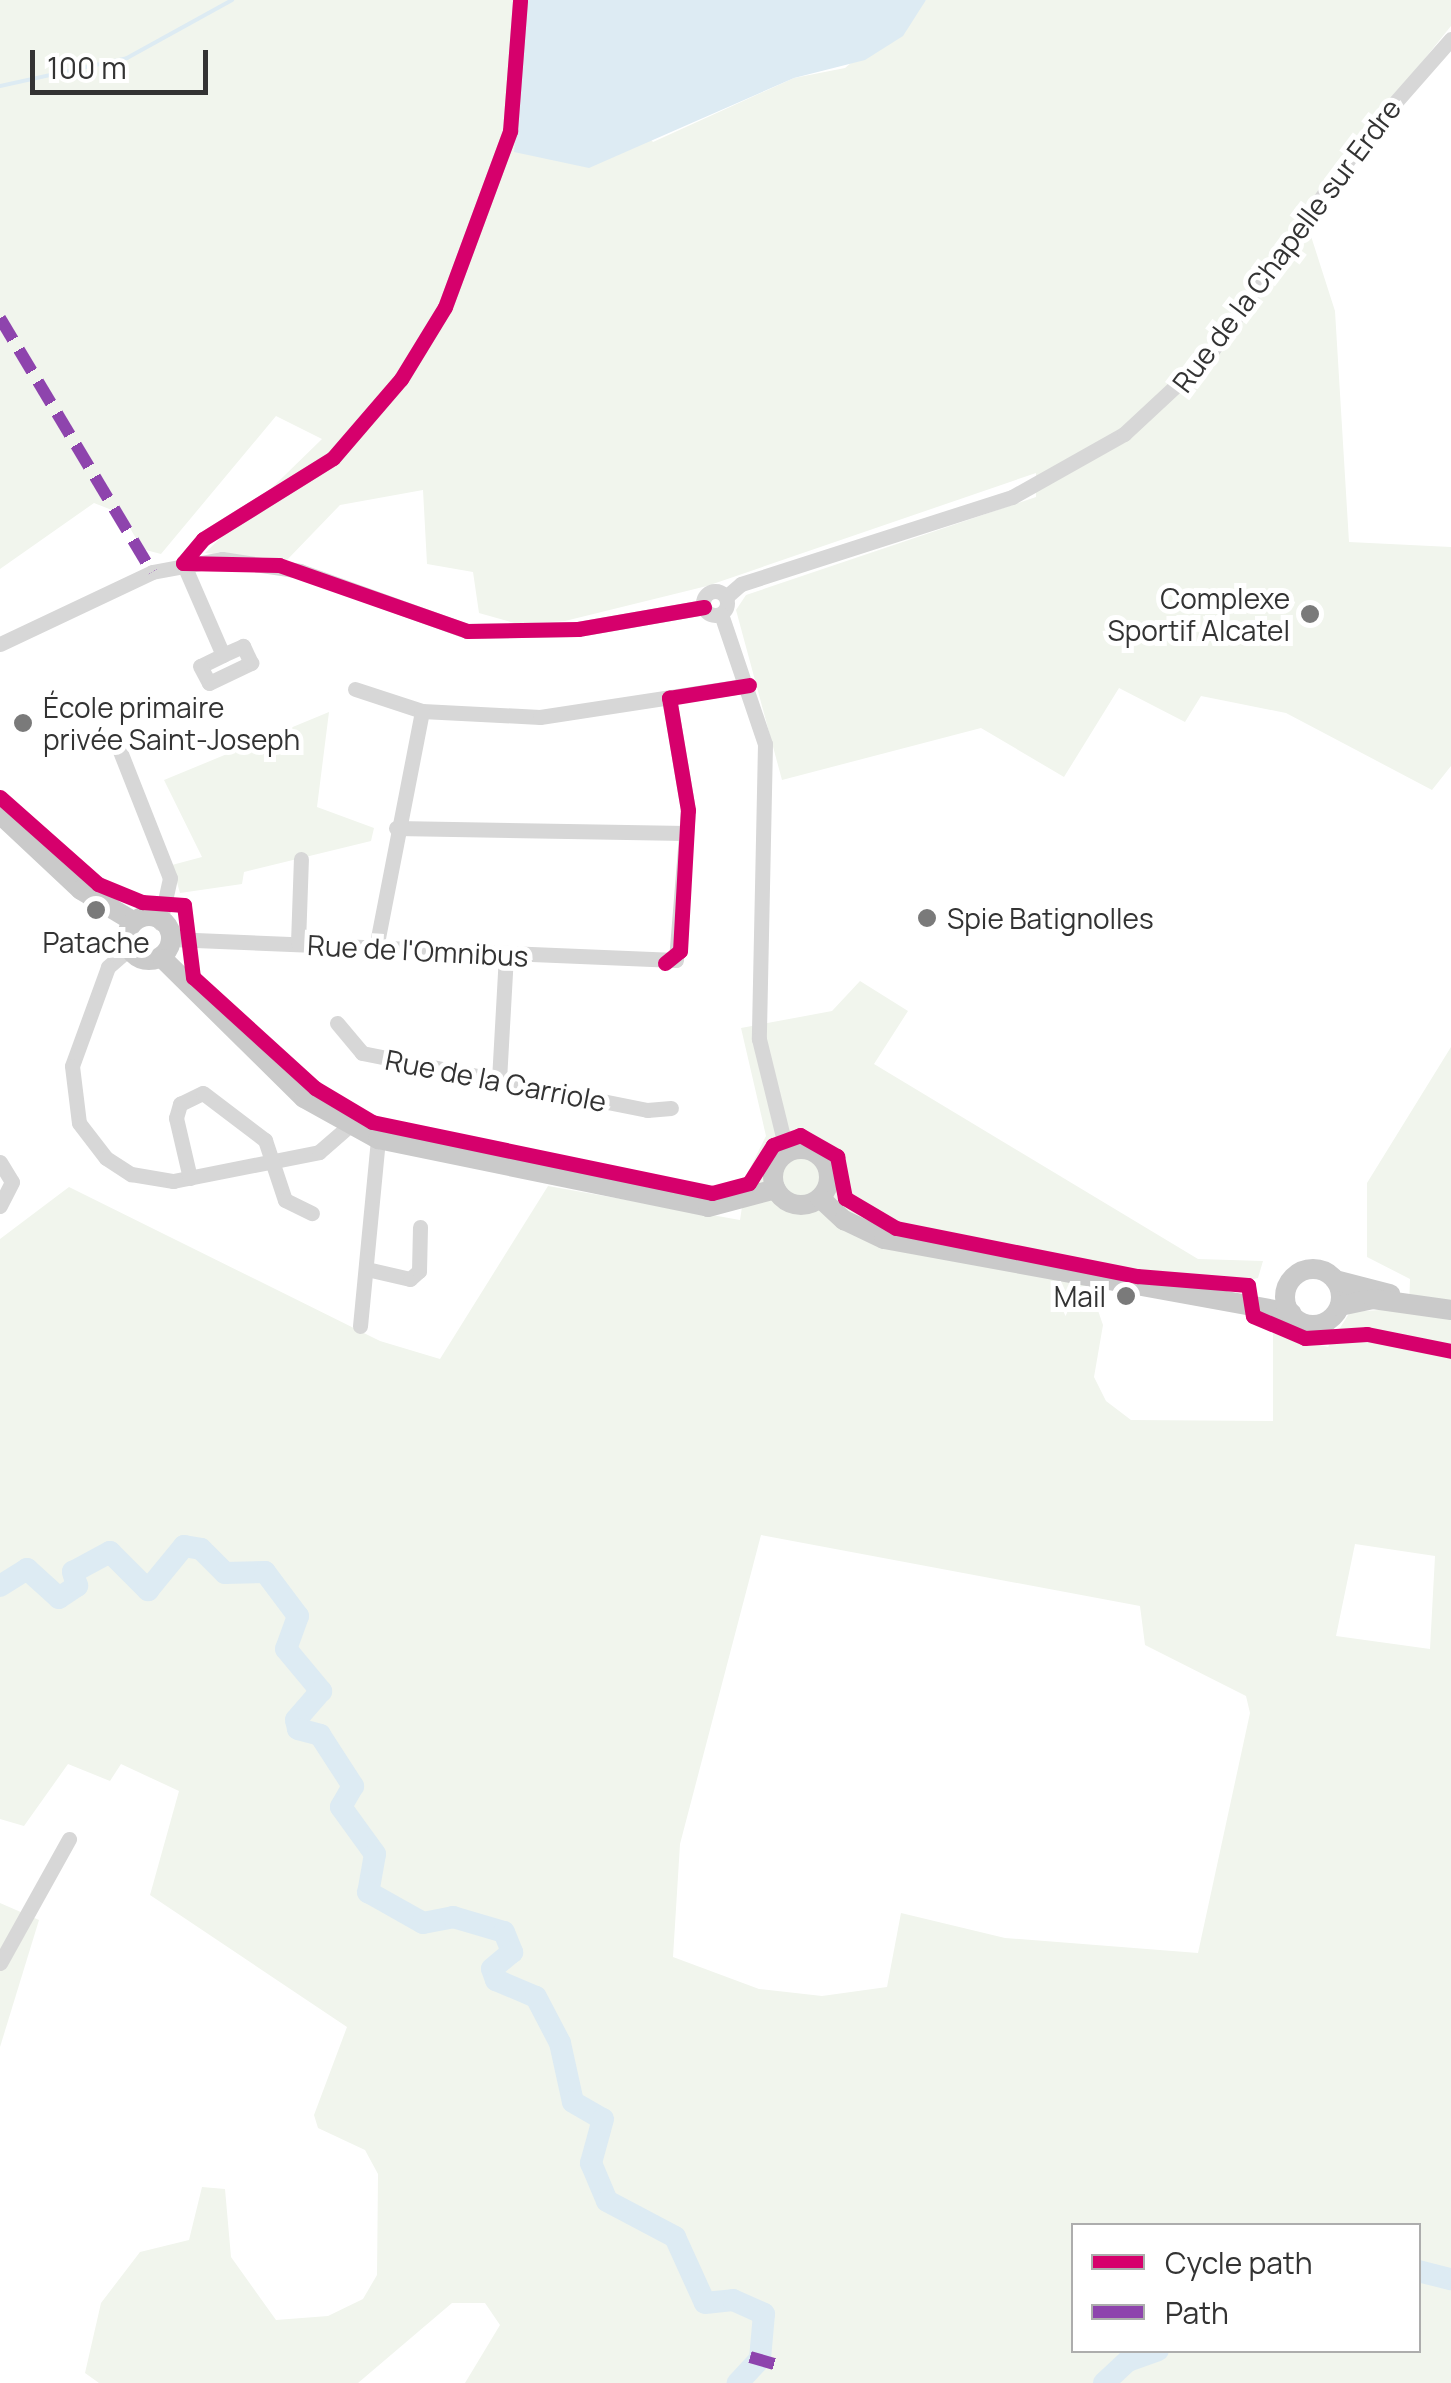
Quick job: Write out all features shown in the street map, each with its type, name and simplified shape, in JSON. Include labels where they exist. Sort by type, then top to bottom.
[{"type":"main road","points":[[0,814],[81,890],[131,920]]},
{"type":"main road","points":[[131,920],[144,915],[304,1098],[378,1138],[708,1206],[776,1190]]},
{"type":"main road","points":[[131,920],[132,946],[152,961],[164,940]]},
{"type":"main road","points":[[810,1151],[823,1160],[830,1176],[820,1198],[796,1205],[776,1190],[776,1165],[788,1153],[810,1151]]},
{"type":"main road","points":[[820,1198],[844,1220],[884,1239],[1214,1303],[1290,1313],[1320,1324],[1340,1306],[1400,1300]]},
{"type":"main road","points":[[1214,1303],[1288,1286],[1310,1269],[1400,1300],[1451,1310]]},
{"type":"main road","points":[[1335,1280],[1340,1306]]},
{"type":"main road","points":[[1288,1286],[1290,1313]]},
{"type":"street","points":[[0,644],[184,563],[203,539],[333,458],[402,379],[445,307],[510,131],[520,0]]},
{"type":"street","name":"Rue de la Chapelle sur Erdre","points":[[184,563],[279,565],[467,631],[578,630],[704,607],[709,593],[724,605],[741,584],[1012,497],[1124,434],[1209,356],[1363,139],[1451,39]]},
{"type":"street","points":[[184,563],[223,655]]},
{"type":"street","points":[[724,605],[749,685],[769,791],[760,1038],[788,1153]]},
{"type":"street","points":[[356,689],[422,711],[540,717],[749,685]]},
{"type":"street","points":[[396,828],[686,832],[669,698]]},
{"type":"street","points":[[376,948],[396,828],[422,711]]},
{"type":"street","points":[[116,741],[170,878],[164,940]]},
{"type":"street","name":"Rue de l'Omnibus","points":[[164,940],[298,943],[665,963],[680,951],[686,832]]},
{"type":"street","points":[[298,943],[301,859]]},
{"type":"street","points":[[132,946],[108,968],[72,1066],[71,1097],[86,1137],[118,1167],[160,1181],[277,1163],[319,1152],[350,1125]]},
{"type":"street","points":[[499,1080],[506,956]]},
{"type":"street","name":"Rue de la Carriole","points":[[337,1023],[362,1053],[671,1108]]},
{"type":"street","points":[[190,1178],[176,1118],[180,1104],[203,1092],[264,1140],[277,1163],[285,1200],[312,1213]]},
{"type":"street","points":[[360,1326],[371,1270],[378,1138]]},
{"type":"street","points":[[0,1162],[12,1182],[0,1206]]},
{"type":"street","points":[[371,1270],[410,1278],[418,1271],[420,1227]]},
{"type":"street","points":[[0,1963],[68,1840]]},
{"type":"shaded area","points":[[0,0],[526,0],[653,142],[794,78],[845,68],[926,0],[1451,0],[1451,26],[1291,225],[1310,233],[1335,311],[1349,542],[1451,547],[1451,766],[1432,790],[1286,713],[1201,696],[1185,722],[1119,688],[1064,777],[981,728],[782,780],[736,610],[746,595],[1036,497],[1036,473],[707,586],[565,621],[518,624],[479,613],[473,572],[427,564],[423,490],[340,505],[286,561],[205,553],[322,439],[276,416],[161,554],[142,549],[122,514],[94,503],[0,569]]},
{"type":"shaded area","points":[[526,0],[926,0],[903,36],[865,60],[794,78],[589,168],[514,152]]},
{"type":"shaded area","points":[[329,712],[317,807],[374,828],[371,841],[244,872],[242,884],[180,893],[172,865],[202,857],[164,780]]},
{"type":"shaded area","points":[[860,981],[908,1011],[874,1064],[1198,1259],[1263,1261],[1258,1278],[1237,1283],[1101,1264],[1093,1296],[1103,1325],[1094,1377],[1106,1401],[1131,1420],[1273,1421],[1273,1333],[1328,1347],[1350,1312],[1409,1308],[1410,1279],[1367,1257],[1367,1183],[1451,1047],[1451,2383],[465,2383],[500,2325],[485,2303],[452,2303],[358,2383],[99,2383],[85,2373],[101,2303],[140,2252],[189,2240],[202,2187],[225,2189],[231,2257],[276,2320],[328,2316],[363,2299],[377,2275],[378,2174],[365,2150],[318,2128],[314,2115],[347,2027],[150,1895],[179,1791],[121,1764],[110,1781],[68,1764],[24,1826],[0,1819],[0,1239],[69,1187],[380,1341],[440,1359],[548,1186],[740,1220],[747,1174],[766,1136],[741,1028],[832,1011]],"holes":[[[761,1535],[1140,1606],[1145,1645],[1246,1696],[1250,1713],[1198,1953],[1005,1938],[901,1913],[887,1987],[822,1996],[759,1989],[673,1957],[680,1844]],[[1355,1544],[1435,1556],[1430,1649],[1336,1636]]]},
{"type":"shaded area","points":[[0,1903],[39,1920],[0,2047]]},
{"type":"waterway","points":[[0,86],[127,58],[232,0]]},
{"type":"waterway","points":[[0,1586],[27,1569],[59,1598],[77,1586],[73,1572],[110,1552],[148,1590],[184,1546],[201,1549],[225,1573],[265,1572],[298,1616],[286,1649],[321,1691],[296,1720],[298,1729],[320,1735],[353,1786],[341,1807],[375,1854],[368,1892],[423,1923],[453,1917],[504,1932],[512,1952],[492,1969],[496,1980],[536,1997],[560,2043],[573,2102],[603,2119],[591,2163],[607,2201],[675,2237],[705,2303],[733,2300],[764,2314],[760,2359],[738,2383]]},
{"type":"waterway","points":[[1421,2272],[1451,2279]]},
{"type":"waterway","points":[[1104,2383],[1128,2361],[1150,2353]]},
{"type":"marked path","points":[[0,318],[152,572]]},
{"type":"marked path","points":[[750,2357],[775,2364]]},
{"type":"cycle path","points":[[183,563],[203,539],[333,458],[401,379],[445,307],[510,131],[520,0]]},
{"type":"cycle path","points":[[183,563],[279,565],[467,631],[578,629],[704,607]]},
{"type":"cycle path","points":[[665,963],[680,951],[688,810],[669,698],[749,685]]},
{"type":"cycle path","points":[[0,797],[98,884],[142,902],[184,905],[193,977],[315,1088],[372,1122],[712,1193],[749,1183],[773,1145],[800,1135],[837,1156],[845,1198],[896,1228],[1137,1276],[1248,1285],[1253,1316],[1305,1338],[1367,1334],[1451,1351]]},
{"type":"place","name":"Complexe Sportif Alcatel","points":[[1310,614]]},
{"type":"place","name":"École primaire privée Saint-Joseph","points":[[23,723]]},
{"type":"place","name":"Patache","points":[[96,910]]},
{"type":"place","name":"Spie Batignolles","points":[[927,918]]},
{"type":"place","name":"Mail","points":[[1126,1296]]}]
